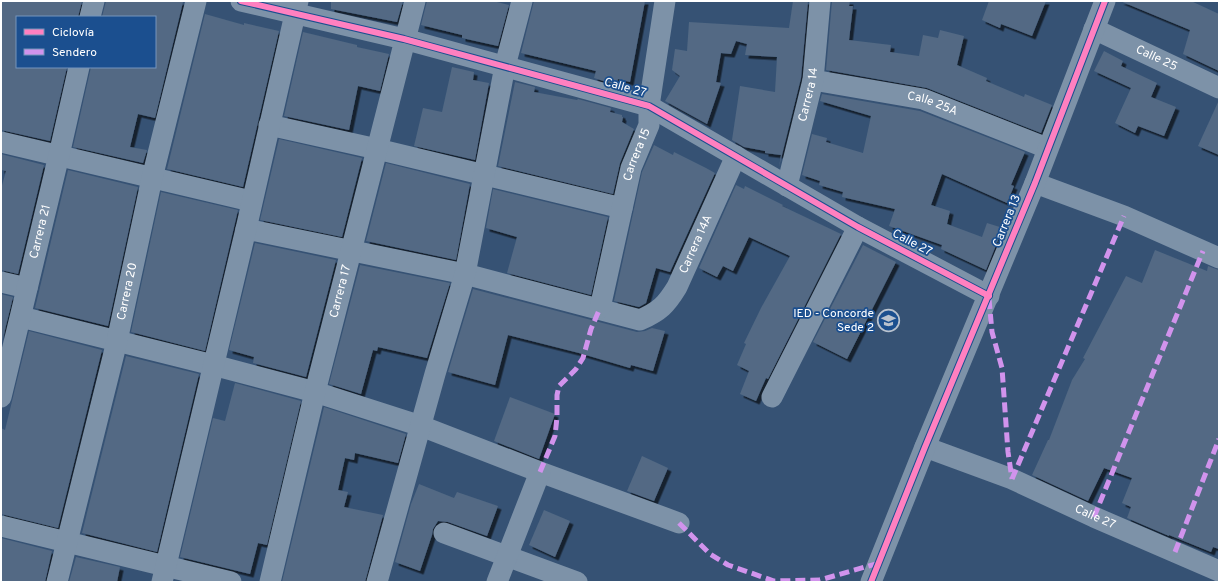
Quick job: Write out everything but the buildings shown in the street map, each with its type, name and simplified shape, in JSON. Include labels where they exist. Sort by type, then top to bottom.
[{"type":"street","points":[[90,16],[94,1]]},
{"type":"street","name":"Carrera 20","points":[[57,582],[118,341],[152,178],[196,1]]},
{"type":"street","name":"Calle 27","points":[[242,1],[296,7],[404,39],[649,106],[858,227],[989,296]]},
{"type":"street","name":"Carrera 17","points":[[270,582],[315,392],[414,1]]},
{"type":"street","points":[[377,582],[465,274],[505,66],[522,1]]},
{"type":"street","name":"Carrera 15","points":[[600,308],[631,168],[649,125],[649,106],[665,1]]},
{"type":"street","name":"Carrera 14","points":[[787,186],[813,80],[815,37],[820,1]]},
{"type":"street","name":"Carrera 13","points":[[871,582],[925,447],[1035,183],[1104,1]]},
{"type":"street","points":[[164,574],[246,229],[251,201],[270,125],[296,7]]},
{"type":"street","name":"Calle 25","points":[[1094,29],[1219,88]]},
{"type":"street","name":"Carrera 21","points":[[1,397],[79,68]]},
{"type":"street","name":"Calle 25A","points":[[813,80],[923,99],[1047,148]]},
{"type":"street","points":[[270,125],[622,208]]},
{"type":"street","points":[[1,142],[251,201]]},
{"type":"street","name":"Carrera 14A","points":[[600,308],[640,320],[660,309],[670,299],[677,287],[736,156]]},
{"type":"street","points":[[1035,183],[1124,216],[1219,258]]},
{"type":"street","points":[[772,397],[858,227]]},
{"type":"street","points":[[246,229],[465,274],[600,308]]},
{"type":"street","points":[[1,282],[27,288]]},
{"type":"street","points":[[21,317],[213,364],[315,392],[421,426],[679,523]]},
{"type":"street","name":"Calle 27","points":[[925,447],[1012,479],[1094,517],[1219,571]]},
{"type":"street","points":[[497,582],[540,472]]},
{"type":"street","points":[[1,526],[67,542],[164,574],[231,582]]},
{"type":"street","points":[[444,533],[577,582]]},
{"type":"marked path","points":[[1012,479],[1124,216]]},
{"type":"marked path","points":[[1094,517],[1203,251]]},
{"type":"marked path","points":[[989,299],[992,332],[1002,368],[1008,452],[1012,479]]},
{"type":"marked path","points":[[540,472],[555,436],[557,395],[559,386],[576,369],[583,358],[591,329],[600,308]]},
{"type":"marked path","points":[[1175,552],[1219,439]]},
{"type":"marked path","points":[[679,523],[710,554],[728,565],[774,581],[820,580],[879,563]]},
{"type":"cycle path","points":[[241,1],[404,39],[649,106],[858,227],[989,296]]},
{"type":"cycle path","points":[[871,582],[925,447],[1035,183],[1105,1]]},
{"type":"place","name":"IED - Concorde Sede 2","points":[[889,321]]}]
